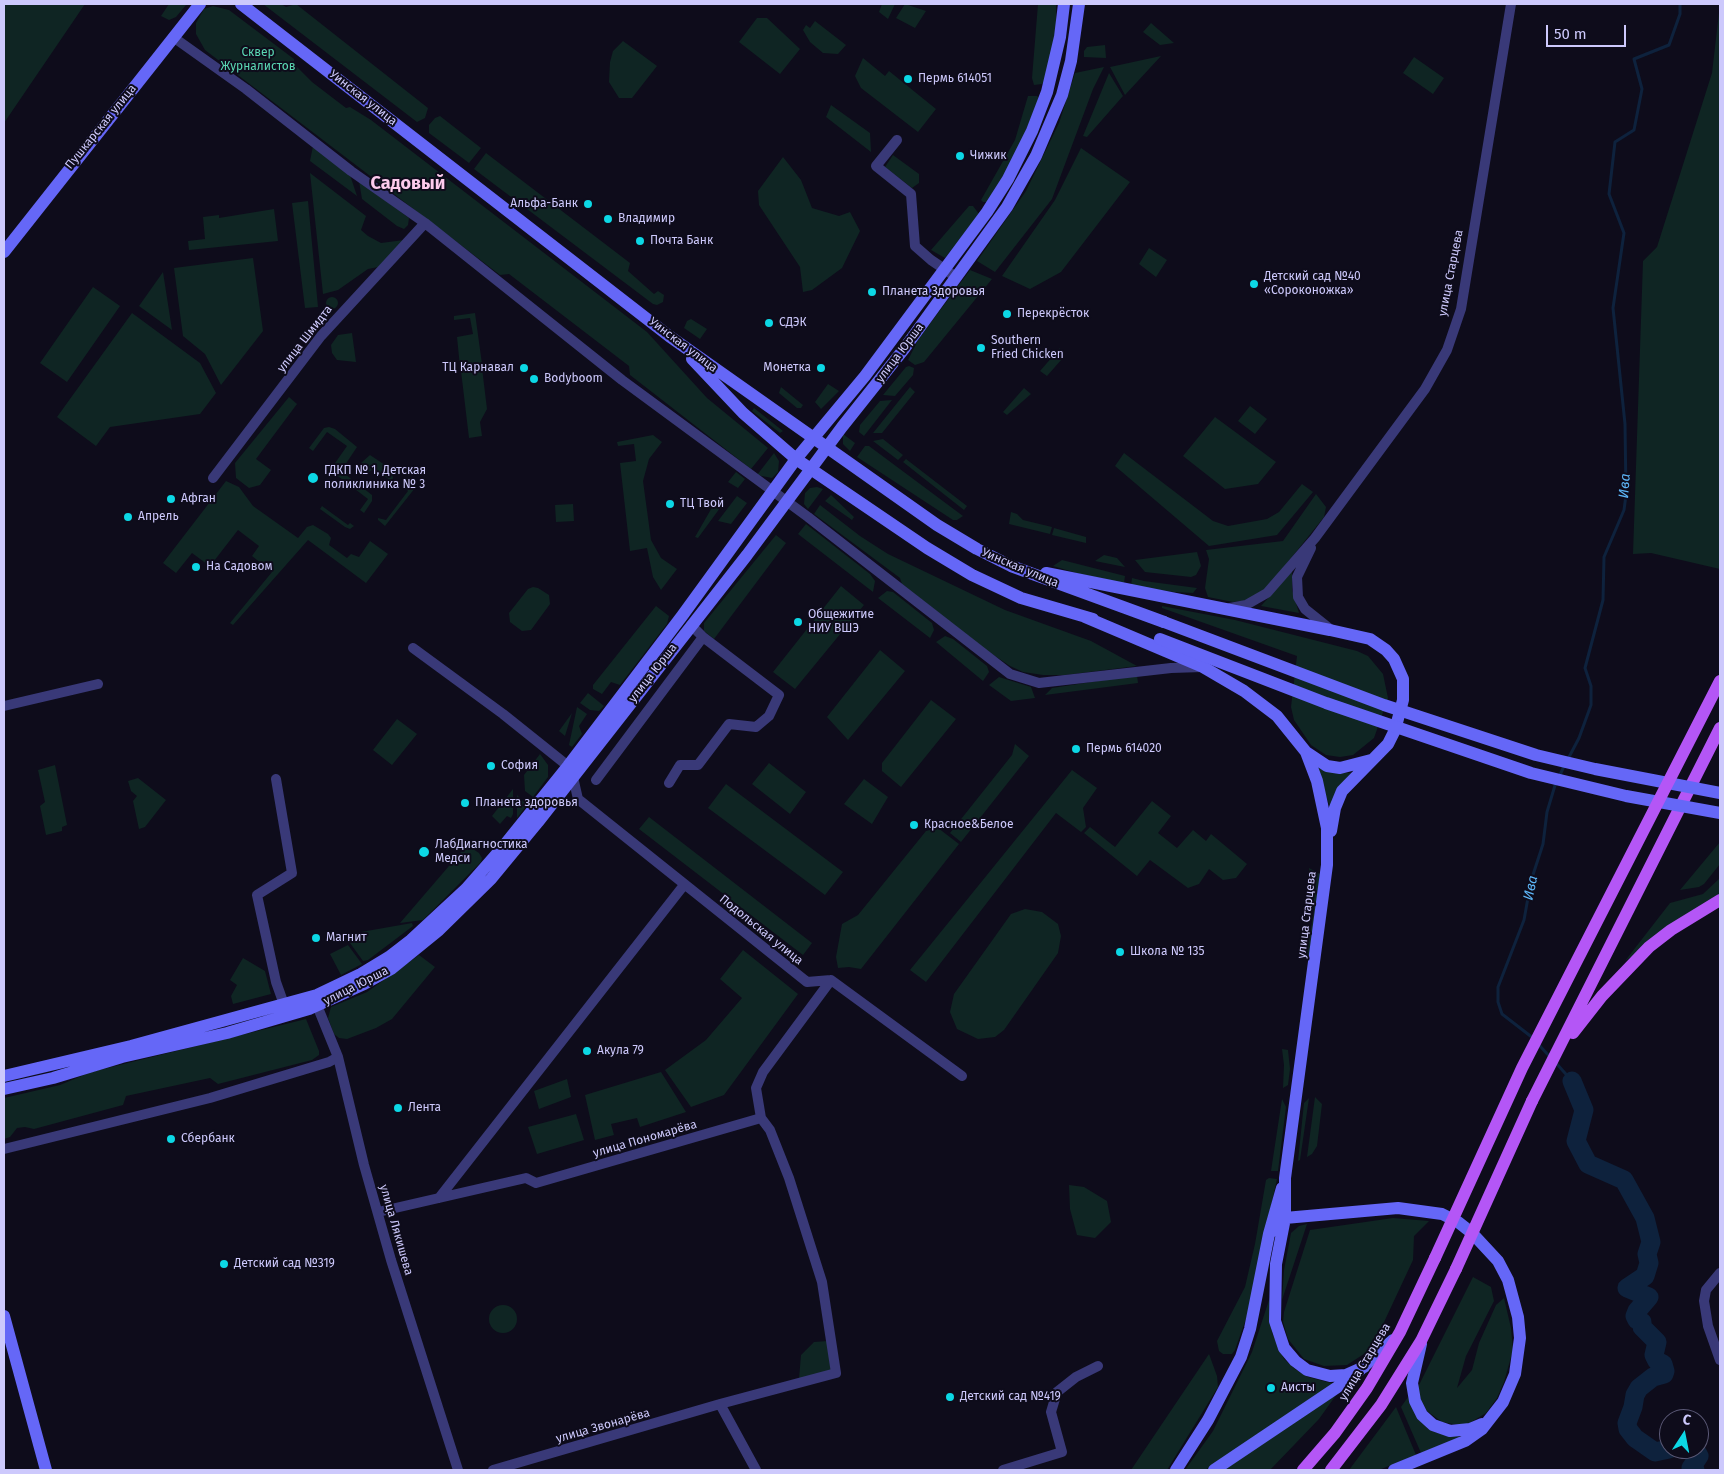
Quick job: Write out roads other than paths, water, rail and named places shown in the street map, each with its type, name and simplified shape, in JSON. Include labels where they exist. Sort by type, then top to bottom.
[{"type":"main road","name":"Пушкарская улица","points":[[4,252],[200,4]]},
{"type":"main road","name":"Уинская улица","points":[[241,4],[669,336],[826,448],[938,525],[977,549],[1012,566],[1384,705],[1536,755],[1595,769],[1720,793]]},
{"type":"main road","name":"улица Юрша","points":[[4,1076],[288,1016],[361,974],[411,940],[466,889],[570,772],[686,620],[787,502],[826,448],[904,349],[1008,179],[1032,131],[1056,59],[1064,4]]},
{"type":"main road","name":"улица Юрша","points":[[686,620],[772,492],[812,438],[1007,207],[1047,133],[1062,95],[1071,61],[1079,4]]},
{"type":"main road","name":"Уинская улица","points":[[669,336],[743,413],[796,459],[927,548],[972,575],[1021,598],[1160,639],[1326,703],[1531,773],[1626,796],[1720,813]]},
{"type":"main road","points":[[1012,566],[1330,630],[1370,639],[1386,650],[1394,659],[1403,679],[1403,700],[1395,730],[1388,744],[1342,791],[1334,808],[1327,866]]},
{"type":"main road","name":"улица Старцева","points":[[1085,617],[1203,667],[1244,690],[1277,716],[1306,752],[1322,800],[1327,828],[1327,866],[1285,1178],[1285,1218],[1276,1264],[1274,1308],[1276,1330],[1284,1348],[1301,1366],[1323,1375],[1346,1374],[1364,1367]]},
{"type":"main road","name":"улица Старцева","points":[[1303,1470],[1358,1400],[1400,1332],[1522,1068],[1720,681]]},
{"type":"main road","points":[[1331,1470],[1381,1404],[1421,1341],[1553,1061],[1720,728]]},
{"type":"main road","points":[[1306,752],[1327,766],[1340,768],[1353,766],[1374,758]]},
{"type":"main road","points":[[1553,1061],[1602,996],[1634,961],[1671,930],[1720,900]]},
{"type":"main road","name":"улица Юрша","points":[[4,1089],[283,1003],[315,1001]]},
{"type":"main road","points":[[1176,1470],[1227,1387],[1250,1329],[1269,1234],[1285,1178]]},
{"type":"main road","points":[[1269,1234],[1285,1218],[1398,1208],[1442,1214],[1458,1222],[1472,1233],[1498,1261],[1508,1280],[1518,1317],[1520,1338],[1515,1374],[1509,1390],[1497,1412],[1482,1429],[1465,1441],[1394,1470]]},
{"type":"main road","points":[[4,1316],[46,1470]]},
{"type":"main road","points":[[1214,1470],[1364,1367],[1400,1332]]},
{"type":"main road","points":[[1421,1341],[1412,1383],[1418,1408],[1428,1421],[1441,1428],[1459,1431],[1479,1425],[1497,1412]]},
{"type":"street","name":"улица Старцева","points":[[1315,538],[1425,389],[1447,350],[1461,308],[1511,4]]},
{"type":"street","points":[[173,37],[246,89],[351,171],[425,223],[600,362],[787,502],[1001,669],[1018,678],[1039,682],[1055,682],[1171,668],[1203,667]]},
{"type":"street","points":[[897,140],[876,166],[911,194],[915,246],[951,274]]},
{"type":"street","name":"улица Шмидта","points":[[213,478],[321,336],[425,223]]},
{"type":"street","points":[[1226,608],[1246,605],[1267,593],[1315,538]]},
{"type":"street","points":[[1315,538],[1297,577],[1296,587],[1298,597],[1305,609],[1330,630]]},
{"type":"street","points":[[669,783],[680,766],[698,765],[729,724],[756,727],[769,716],[779,695],[703,637],[686,620]]},
{"type":"street","points":[[596,780],[703,637]]},
{"type":"street","points":[[413,648],[503,714],[570,772]]},
{"type":"street","points":[[4,706],[98,684]]},
{"type":"street","name":"Подольская улица","points":[[570,772],[578,799],[806,982],[832,980]]},
{"type":"street","points":[[276,779],[292,873],[257,894],[283,1003],[288,1016]]},
{"type":"street","points":[[438,1198],[684,885]]},
{"type":"street","points":[[761,1118],[756,1088],[763,1072],[832,980],[962,1076]]},
{"type":"street","name":"улица Лякишева","points":[[315,1001],[338,1057],[364,1165],[390,1260],[458,1470]]},
{"type":"street","points":[[4,1149],[210,1098],[320,1065],[338,1057]]},
{"type":"street","name":"улица Пономарёва","points":[[378,1212],[526,1178],[536,1183],[761,1118]]},
{"type":"street","name":"улица Звонарёва","points":[[493,1470],[720,1404],[836,1373],[822,1282],[789,1178],[770,1130],[761,1118]]},
{"type":"street","points":[[1720,1273],[1706,1290],[1704,1301],[1708,1326],[1720,1360]]},
{"type":"street","points":[[1003,1470],[1062,1452],[1051,1412],[1057,1392],[1076,1377],[1098,1366]]},
{"type":"street","points":[[720,1404],[756,1470]]},
{"type":"waterway","name":"Ива","points":[[1568,759],[1579,738],[1591,705],[1591,686],[1585,668],[1603,600],[1604,557],[1624,510],[1626,495],[1625,424],[1613,308],[1624,233],[1609,194],[1615,142],[1634,130],[1642,89],[1634,59],[1669,45],[1680,14],[1680,4]]},
{"type":"waterway","name":"Ива","points":[[1559,777],[1565,764]]},
{"type":"waterway","name":"Ива","points":[[1533,1038],[1502,1014],[1498,1002],[1498,987],[1524,920],[1531,881],[1543,844],[1547,812],[1556,782]]},
{"type":"waterway","points":[[1539,1045],[1550,1057]]},
{"type":"waterway","points":[[1556,1063],[1572,1081]]},
{"type":"waterway","name":"Ива","points":[[1572,1081],[1584,1110],[1576,1141],[1588,1164],[1624,1180],[1645,1218],[1651,1242],[1647,1254],[1649,1263],[1645,1276],[1627,1288],[1649,1297],[1635,1316],[1637,1320],[1642,1322],[1642,1327],[1657,1342],[1654,1355],[1657,1361],[1663,1364],[1665,1371],[1664,1374],[1653,1377],[1639,1388],[1635,1395],[1627,1423],[1628,1429],[1635,1438],[1655,1452],[1659,1451]]},
{"type":"waterway","name":"Ива","points":[[1695,1470],[1691,1468],[1697,1459]]},
{"type":"place","name":"Пермь 614051","points":[[908,79]]},
{"type":"place","name":"Чижик","points":[[960,156]]},
{"type":"place","name":"Альфа-Банк","points":[[588,204]]},
{"type":"place","name":"Владимир","points":[[608,219]]},
{"type":"place","name":"Почта Банк","points":[[640,241]]},
{"type":"place","name":"Детский сад №40 «Сороконожка»","points":[[1254,284]]},
{"type":"place","name":"Планета Здоровья","points":[[872,292]]},
{"type":"place","name":"Перекрёсток","points":[[1007,314]]},
{"type":"place","name":"СДЭК","points":[[769,323]]},
{"type":"place","name":"Southern Fried Chicken","points":[[981,348]]},
{"type":"place","name":"ТЦ Карнавал","points":[[524,368]]},
{"type":"place","name":"Монетка","points":[[821,368]]},
{"type":"place","name":"Bodyboom","points":[[534,379]]},
{"type":"place","name":"ГДКП № 1, Детская поликлиника № 3","points":[[313,478]]},
{"type":"place","name":"Афган","points":[[171,499]]},
{"type":"place","name":"ТЦ Твой","points":[[670,504]]},
{"type":"place","name":"Апрель","points":[[128,517]]},
{"type":"place","name":"На Садовом","points":[[196,567]]},
{"type":"place","name":"Общежитие НИУ ВШЭ","points":[[798,622]]},
{"type":"place","name":"Пермь 614020","points":[[1076,749]]},
{"type":"place","name":"София","points":[[491,766]]},
{"type":"place","name":"Планета здоровья","points":[[465,803]]},
{"type":"place","name":"Красное&Белое","points":[[914,825]]},
{"type":"place","name":"ЛабДиагностика Медси","points":[[424,852]]},
{"type":"place","name":"Магнит","points":[[316,938]]},
{"type":"place","name":"Школа № 135","points":[[1120,952]]},
{"type":"place","name":"Акула 79","points":[[587,1051]]},
{"type":"place","name":"Лента","points":[[398,1108]]},
{"type":"place","name":"Сбербанк","points":[[171,1139]]},
{"type":"place","name":"Детский сад №319","points":[[224,1264]]},
{"type":"place","name":"Аисты","points":[[1271,1388]]},
{"type":"place","name":"Детский сад №419","points":[[950,1397]]},
{"type":"district","name":"Садовый","points":[[408,184]]},
{"type":"park label","name":"Сквер Журналистов","points":[[258,60]]}]
